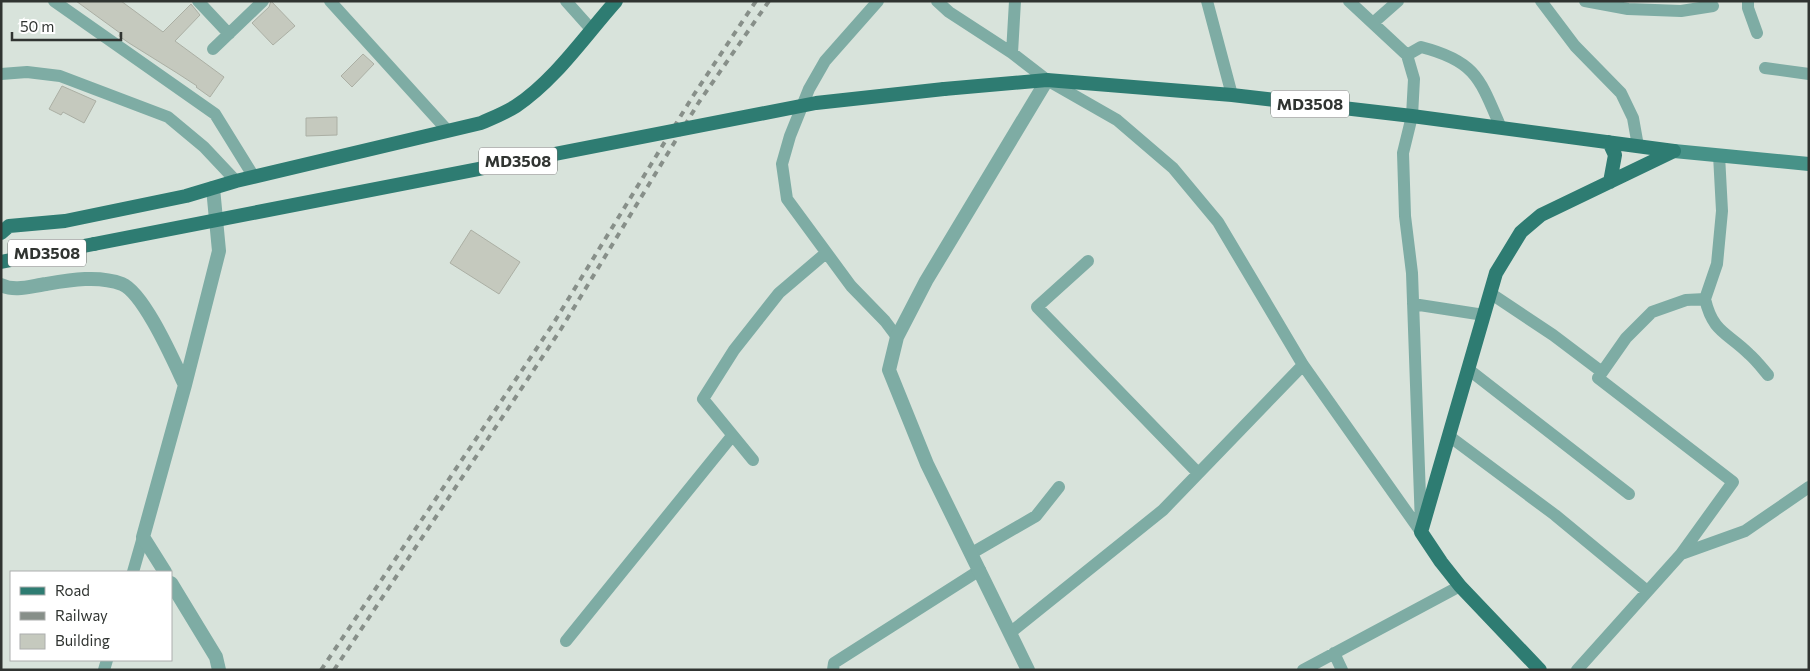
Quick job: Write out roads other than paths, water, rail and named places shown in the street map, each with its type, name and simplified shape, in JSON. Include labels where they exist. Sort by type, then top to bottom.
[{"type":"main road","points":[[1,233],[9,226],[65,221],[186,196],[254,176],[481,123],[520,103],[533,94],[555,72],[616,1]]},
{"type":"main road","name":"MD3508","points":[[1,262],[816,103],[1047,80],[1232,95],[1412,116],[1638,146],[1809,164]]},
{"type":"main road","points":[[1609,142],[1615,155],[1610,182]]},
{"type":"main road","points":[[1540,670],[1460,586],[1441,562],[1422,532],[1496,273],[1521,232],[1540,215],[1674,150]]},
{"type":"street","points":[[54,1],[215,114],[254,176]]},
{"type":"street","points":[[198,1],[229,34]]},
{"type":"street","points":[[213,49],[264,1]]},
{"type":"street","points":[[330,1],[448,131]]},
{"type":"street","points":[[566,1],[591,29]]},
{"type":"street","points":[[878,1],[825,61],[813,82],[790,136],[782,164],[787,199],[851,286],[885,321],[896,337]]},
{"type":"street","points":[[937,1],[949,12],[1012,53],[1047,80],[1117,120],[1173,168],[1218,222],[1303,365],[1422,532]]},
{"type":"street","points":[[1012,53],[1014,1]]},
{"type":"street","points":[[1207,1],[1232,95]]},
{"type":"street","points":[[1349,1],[1406,54],[1414,80],[1412,116],[1403,153],[1405,216],[1414,304],[1422,532]]},
{"type":"street","points":[[1373,23],[1398,1]]},
{"type":"street","points":[[1540,1],[1575,46],[1621,93],[1634,118],[1638,146]]},
{"type":"street","points":[[1585,1],[1628,9],[1681,11],[1712,6]]},
{"type":"street","points":[[1748,1],[1748,8],[1757,33]]},
{"type":"street","points":[[1406,54],[1421,47],[1458,60],[1473,73],[1483,86],[1501,128]]},
{"type":"street","points":[[1765,68],[1809,74]]},
{"type":"street","points":[[1,74],[27,72],[60,76],[168,117],[204,147],[236,181]]},
{"type":"street","points":[[1028,670],[927,464],[889,370],[896,337],[926,281],[1047,80]]},
{"type":"street","points":[[1719,155],[1722,211],[1718,264],[1705,299],[1709,314],[1716,326],[1749,353],[1768,375]]},
{"type":"street","points":[[133,571],[185,385],[219,251],[213,188]]},
{"type":"street","points":[[753,460],[703,399],[734,350],[779,293],[826,253]]},
{"type":"street","points":[[1088,261],[1037,307],[1198,473]]},
{"type":"street","points":[[1,285],[10,290],[64,281],[97,279],[124,285],[146,309],[185,385]]},
{"type":"street","points":[[1490,293],[1553,335],[1602,372]]},
{"type":"street","points":[[1577,670],[1681,554],[1733,482],[1598,378],[1626,338],[1652,312],[1686,300],[1705,299]]},
{"type":"street","points":[[1414,304],[1484,315]]},
{"type":"street","points":[[1011,632],[1163,510],[1303,365]]},
{"type":"street","points":[[1468,369],[1629,494]]},
{"type":"street","points":[[566,641],[732,436]]},
{"type":"street","points":[[1449,436],[1555,514],[1647,592]]},
{"type":"street","points":[[972,553],[1036,516],[1059,487]]},
{"type":"street","points":[[1681,554],[1745,531],[1809,487]]},
{"type":"street","points":[[143,537],[163,571]]},
{"type":"street","points":[[833,670],[834,663],[980,570]]},
{"type":"street","points":[[172,585],[216,657],[219,670]]},
{"type":"street","points":[[1303,670],[1460,586]]},
{"type":"street","points":[[1334,653],[1342,670]]},
{"type":"railway","points":[[321,670],[553,324],[693,96],[756,1]]},
{"type":"railway","points":[[334,670],[561,329],[699,102],[769,1]]}]
